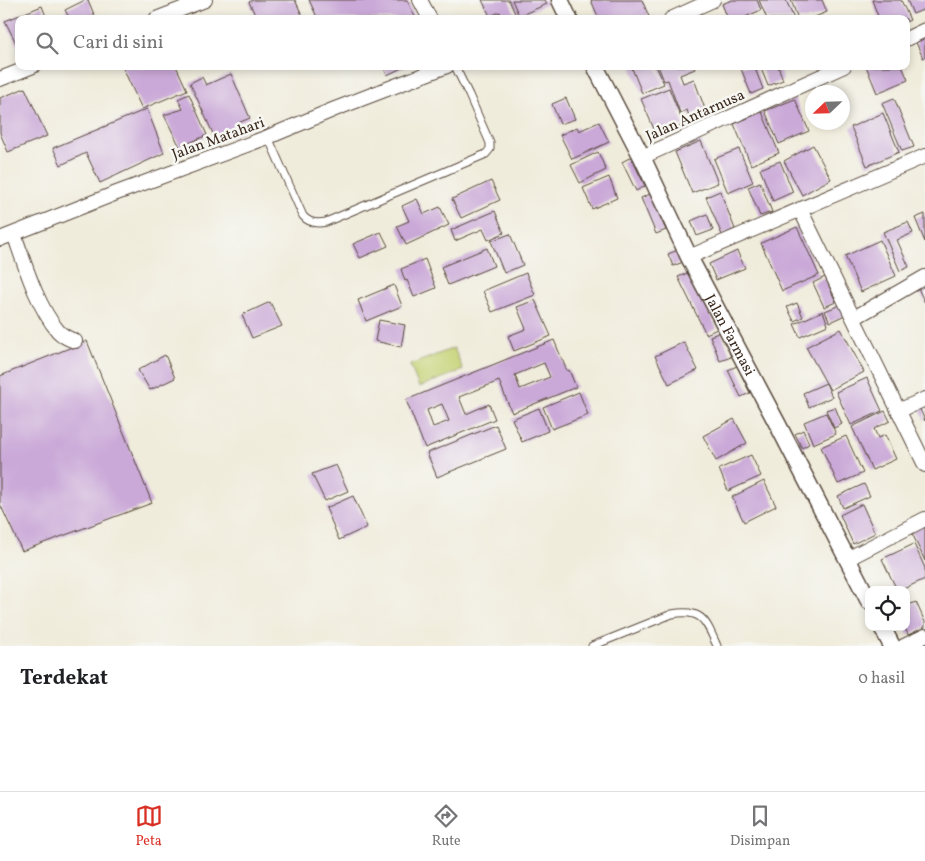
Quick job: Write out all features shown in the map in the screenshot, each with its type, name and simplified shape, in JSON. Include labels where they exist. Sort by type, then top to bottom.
[{"type":"street","points":[[166,15],[205,0]]},
{"type":"street","points":[[420,0],[428,15]]},
{"type":"street","points":[[560,0],[567,15]]},
{"type":"street","points":[[680,15],[713,0]]},
{"type":"street","points":[[910,37],[925,30]]},
{"type":"street","points":[[0,79],[23,70]]},
{"type":"street","name":"Jalan Matahari","points":[[0,239],[114,194],[268,137],[437,70]]},
{"type":"street","name":"Jalan Farmasi","points":[[597,70],[642,157],[689,257],[865,593]]},
{"type":"street","name":"Jalan Antarnusa","points":[[642,157],[835,70]]},
{"type":"street","points":[[689,257],[925,156]]},
{"type":"street","points":[[800,209],[925,465]]},
{"type":"street","points":[[14,234],[32,285],[44,310],[58,331],[75,341]]},
{"type":"street","points":[[854,318],[925,277]]},
{"type":"street","points":[[898,411],[925,398]]},
{"type":"street","points":[[847,559],[925,519]]},
{"type":"street","points":[[884,631],[892,646]]},
{"type":"street","points":[[904,646],[925,636]]},
{"type":"lane","points":[[268,137],[303,216],[310,222],[326,222],[486,154],[490,150],[490,143],[457,70]]},
{"type":"lane","points":[[592,646],[672,614],[685,612],[701,617],[711,632],[717,646]]},
{"type":"green space","points":[[454,348],[463,370],[419,387],[410,365]]},
{"type":"building","points":[[88,0],[94,15],[68,15],[65,10]]},
{"type":"building","points":[[253,0],[295,0],[302,15],[255,15],[249,2]]},
{"type":"building","points":[[309,0],[407,0],[414,15],[316,15]]},
{"type":"building","points":[[482,0],[509,0],[516,15],[501,15],[500,12],[490,15]]},
{"type":"building","points":[[512,0],[545,0],[547,4],[521,15],[519,15]]},
{"type":"building","points":[[591,0],[642,0],[648,15],[597,15]]},
{"type":"building","points":[[732,0],[757,0],[761,10],[750,15],[726,15],[722,4]]},
{"type":"building","points":[[759,0],[786,0],[792,15],[765,15]]},
{"type":"building","points":[[791,0],[822,0],[827,12],[820,15],[797,15]]},
{"type":"building","points":[[872,0],[901,0],[908,15],[878,15]]},
{"type":"building","points":[[907,0],[925,0],[925,9],[913,14]]},
{"type":"building","points":[[42,6],[45,15],[20,15]]},
{"type":"building","points":[[15,17],[15,41],[5,21]]},
{"type":"building","points":[[925,34],[925,57],[923,58],[914,38]]},
{"type":"building","points":[[124,70],[178,70],[187,90],[142,109]]},
{"type":"building","points":[[385,70],[398,70],[387,75]]},
{"type":"building","points":[[633,70],[658,70],[664,84],[642,93]]},
{"type":"building","points":[[660,70],[692,70],[680,75],[683,83],[694,79],[705,109],[689,116],[687,110],[680,113],[668,80],[664,81]]},
{"type":"building","points":[[742,70],[756,70],[763,89],[751,94]]},
{"type":"building","points":[[762,70],[779,70],[783,80],[768,86]]},
{"type":"building","points":[[868,70],[904,70],[908,80],[877,93]]},
{"type":"building","points":[[231,74],[250,118],[238,123],[242,132],[231,137],[228,132],[215,138],[190,83],[202,77],[206,85]]},
{"type":"building","points":[[25,88],[47,136],[8,152],[0,133],[0,98]]},
{"type":"building","points":[[669,88],[684,125],[657,136],[641,99]]},
{"type":"building","points":[[189,94],[207,135],[180,147],[164,115],[183,109],[178,99]]},
{"type":"building","points":[[566,98],[575,119],[560,124],[552,104]]},
{"type":"building","points":[[894,98],[914,147],[902,151],[882,103]]},
{"type":"building","points":[[795,99],[805,122],[805,130],[809,131],[779,144],[765,111]]},
{"type":"building","points":[[147,109],[164,153],[100,183],[86,153],[61,165],[53,148]]},
{"type":"building","points":[[762,112],[779,153],[751,165],[734,124]]},
{"type":"building","points":[[883,113],[899,152],[867,166],[851,127]]},
{"type":"building","points":[[599,122],[609,142],[572,159],[560,135],[577,127],[579,131]]},
{"type":"building","points":[[701,141],[718,183],[692,193],[675,152]]},
{"type":"building","points":[[813,145],[831,179],[802,195],[784,161]]},
{"type":"building","points":[[739,149],[753,182],[728,193],[714,159]]},
{"type":"building","points":[[598,152],[606,170],[580,183],[571,165]]},
{"type":"building","points":[[631,157],[645,186],[636,191],[622,162]]},
{"type":"building","points":[[780,161],[793,192],[773,201],[760,169]]},
{"type":"building","points":[[609,177],[617,198],[592,209],[583,188]]},
{"type":"building","points":[[491,181],[500,200],[461,218],[452,199]]},
{"type":"building","points":[[760,182],[772,212],[760,216],[748,187]]},
{"type":"building","points":[[720,191],[735,229],[722,235],[706,197]]},
{"type":"building","points":[[650,194],[666,230],[656,234],[641,198]]},
{"type":"building","points":[[417,199],[424,214],[440,207],[449,225],[406,245],[397,226],[409,221],[402,206]]},
{"type":"building","points":[[495,211],[504,233],[488,240],[483,229],[455,241],[451,230]]},
{"type":"building","points":[[707,214],[713,230],[697,236],[691,221]]},
{"type":"building","points":[[925,214],[925,242],[915,218]]},
{"type":"building","points":[[908,222],[913,233],[897,240],[909,267],[900,271],[883,232]]},
{"type":"building","points":[[797,227],[819,275],[782,291],[761,243]]},
{"type":"building","points":[[381,232],[388,246],[360,258],[353,244]]},
{"type":"building","points":[[510,234],[523,265],[504,273],[491,241]]},
{"type":"building","points":[[880,240],[896,276],[861,292],[845,256]]},
{"type":"building","points":[[487,248],[494,266],[448,285],[441,267]]},
{"type":"building","points":[[678,250],[683,262],[673,266],[668,254]]},
{"type":"building","points":[[737,251],[745,268],[716,280],[709,264]]},
{"type":"building","points":[[425,259],[436,288],[414,297],[401,269]]},
{"type":"building","points":[[690,272],[717,329],[706,334],[678,277]]},
{"type":"building","points":[[526,273],[535,295],[492,312],[483,291]]},
{"type":"building","points":[[825,277],[836,302],[824,307],[813,283]]},
{"type":"building","points":[[925,283],[925,303],[917,286]]},
{"type":"building","points":[[394,285],[402,306],[366,321],[358,300]]},
{"type":"building","points":[[535,300],[551,336],[514,351],[508,336],[526,329],[517,307]]},
{"type":"building","points":[[270,302],[282,326],[252,338],[242,315]]},
{"type":"building","points":[[797,303],[803,317],[794,321],[787,307]]},
{"type":"building","points":[[840,305],[845,315],[830,322],[825,311]]},
{"type":"building","points":[[823,311],[828,325],[800,337],[794,324]]},
{"type":"building","points":[[379,320],[405,325],[401,347],[375,341]]},
{"type":"building","points":[[841,329],[864,372],[830,390],[806,347]]},
{"type":"building","points":[[721,332],[731,357],[720,361],[710,336]]},
{"type":"building","points":[[554,340],[576,387],[512,413],[499,381],[459,397],[466,414],[489,404],[495,419],[425,448],[406,400]],"holes":[[[544,363],[550,377],[520,389],[515,375]],[[442,404],[449,421],[433,427],[427,410]]]},
{"type":"building","points":[[87,341],[152,503],[22,551],[0,504],[0,376]]},
{"type":"building","points":[[684,342],[698,370],[669,384],[655,356]]},
{"type":"building","points":[[165,355],[175,378],[150,390],[138,370]]},
{"type":"building","points":[[737,366],[750,393],[741,397],[728,370]]},
{"type":"building","points":[[867,378],[882,411],[851,425],[836,392]]},
{"type":"building","points":[[826,383],[832,397],[809,407],[803,393]]},
{"type":"building","points":[[579,392],[588,415],[552,429],[543,407]]},
{"type":"building","points":[[835,407],[842,424],[834,428],[826,410]]},
{"type":"building","points":[[925,407],[925,421],[920,409]]},
{"type":"building","points":[[539,408],[548,431],[522,442],[512,419]]},
{"type":"building","points":[[885,411],[890,421],[874,429],[878,438],[885,435],[896,459],[872,470],[852,427]]},
{"type":"building","points":[[826,413],[836,434],[813,444],[804,422]]},
{"type":"building","points":[[734,419],[747,443],[716,461],[703,436]]},
{"type":"building","points":[[496,425],[506,449],[437,477],[427,453]]},
{"type":"building","points":[[803,430],[809,444],[802,448],[795,434]]},
{"type":"building","points":[[846,436],[863,473],[838,484],[821,447]]},
{"type":"building","points":[[751,455],[761,476],[728,491],[719,469]]},
{"type":"building","points":[[336,465],[348,491],[325,501],[312,474]]},
{"type":"building","points":[[764,481],[776,506],[744,522],[732,497]]},
{"type":"building","points":[[864,484],[870,496],[843,508],[838,496]]},
{"type":"building","points":[[353,496],[367,527],[339,540],[326,508]]},
{"type":"building","points":[[862,504],[875,533],[853,544],[840,515]]},
{"type":"building","points":[[925,525],[925,561],[911,531]]},
{"type":"building","points":[[914,544],[925,568],[925,579],[910,586],[895,586],[882,559]]},
{"type":"building","points":[[916,602],[925,622],[925,627],[908,635],[906,631],[910,631],[910,604]]}]
